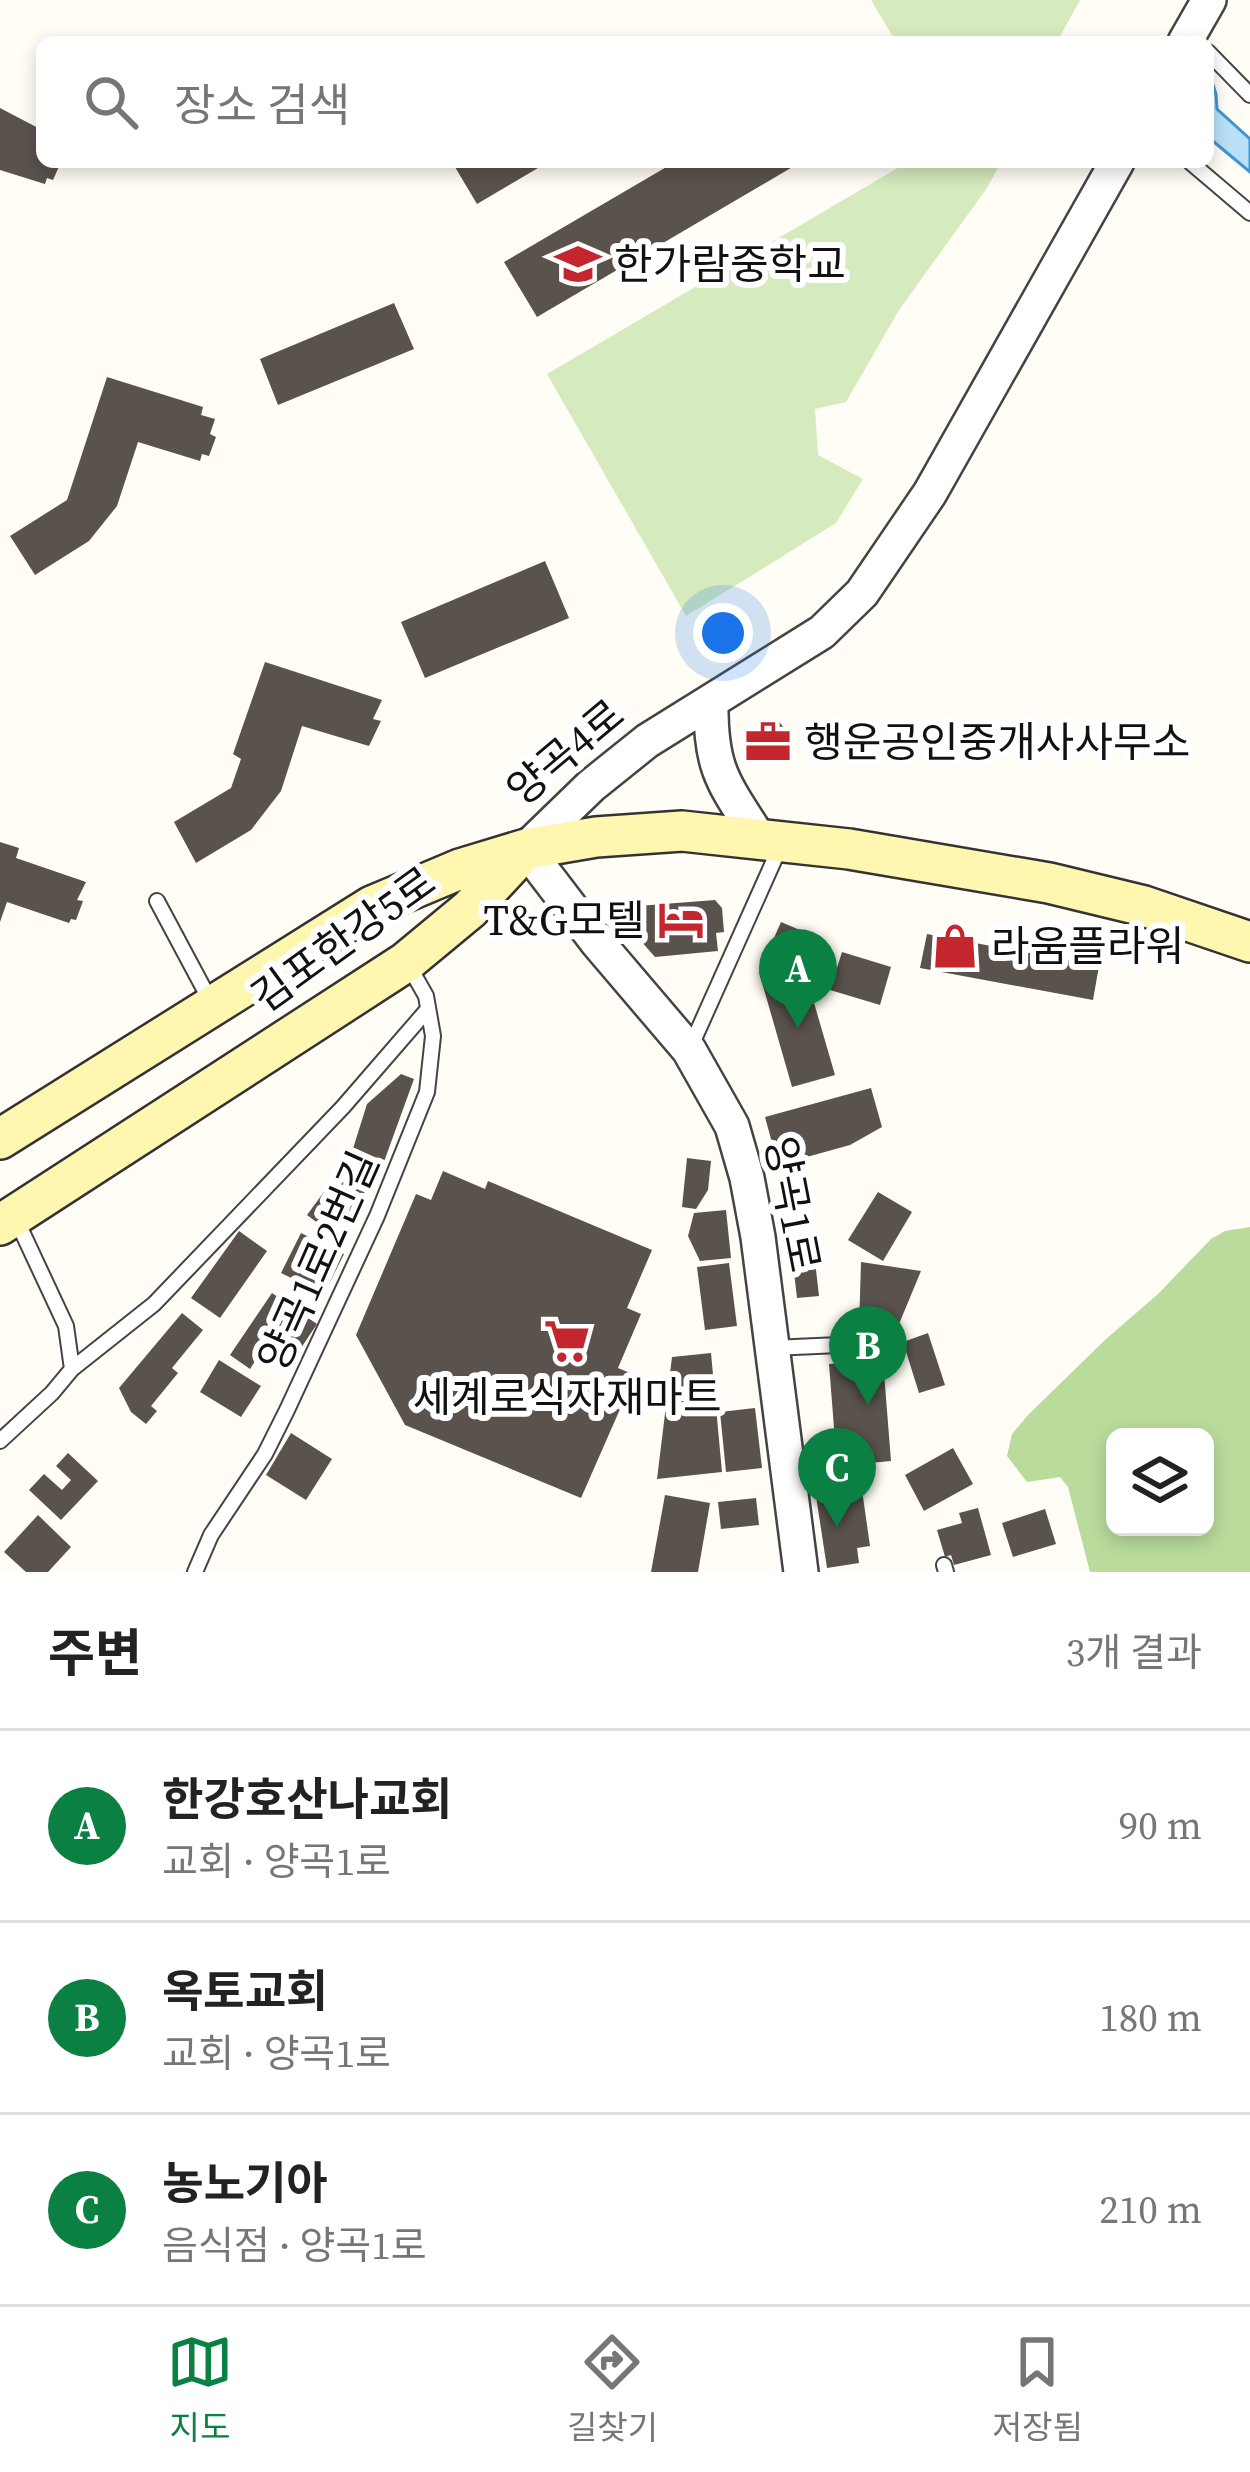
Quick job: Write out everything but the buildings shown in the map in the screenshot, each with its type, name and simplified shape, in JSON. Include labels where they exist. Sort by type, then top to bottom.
[{"type":"main road","name":"양곡4로","points":[[526,849],[666,831],[770,838],[1049,883],[1144,906],[1250,943]]},
{"type":"main road","name":"김포한강5로","points":[[8,1221],[406,962],[470,909],[526,849]]},
{"type":"main road","name":"김포한강5로","points":[[0,1139],[372,906],[460,869],[526,849]]},
{"type":"street","points":[[1197,36],[1209,0]]},
{"type":"street","name":"양곡4로","points":[[526,849],[591,786],[647,741],[822,632],[862,593],[930,494],[1114,168]]},
{"type":"street","points":[[711,701],[711,737],[723,783],[770,838]]},
{"type":"street","name":"양곡1로","points":[[526,849],[689,1050],[732,1126],[758,1237],[801,1572]]},
{"type":"lane","points":[[1214,60],[1250,95]]},
{"type":"lane","points":[[1197,168],[1250,213]]},
{"type":"lane","points":[[689,1050],[770,838]]},
{"type":"lane","points":[[157,901],[212,1004]]},
{"type":"lane","name":"양곡1로2번길","points":[[195,1572],[211,1534],[265,1454],[287,1410],[337,1306],[427,1091],[434,1036],[426,996],[406,962]]},
{"type":"lane","points":[[0,1442],[72,1369],[154,1304],[343,1107],[428,1009]]},
{"type":"lane","points":[[8,1221],[66,1326],[72,1369]]},
{"type":"lane","points":[[772,1348],[884,1343]]},
{"type":"green space","points":[[871,0],[1080,0],[1060,36],[892,36]]},
{"type":"green space","points":[[898,168],[998,168],[899,310],[846,402],[815,409],[818,455],[863,479],[836,523],[686,616],[547,374]]},
{"type":"green space","points":[[1250,1227],[1250,1572],[1090,1572],[1068,1487],[1060,1477],[1027,1482],[1007,1456],[1012,1434],[1211,1239]]},
{"type":"water","points":[[1214,88],[1217,109],[1250,139],[1250,172],[1214,142]]},
{"type":"place","name":"한가람중학교","points":[[578,264]]},
{"type":"place","name":"행운공인중개사사무소","points":[[768,742]]},
{"type":"place","name":"T&G모텔","points":[[681,920]]},
{"type":"place","name":"라움플라워","points":[[955,946]]},
{"type":"place","name":"한강호산나교회","points":[[798,1028]]},
{"type":"place","name":"세계로식자재마트","points":[[567,1341]]},
{"type":"place","name":"옥토교회","points":[[868,1405]]},
{"type":"place","name":"농노기아","points":[[837,1527]]}]
